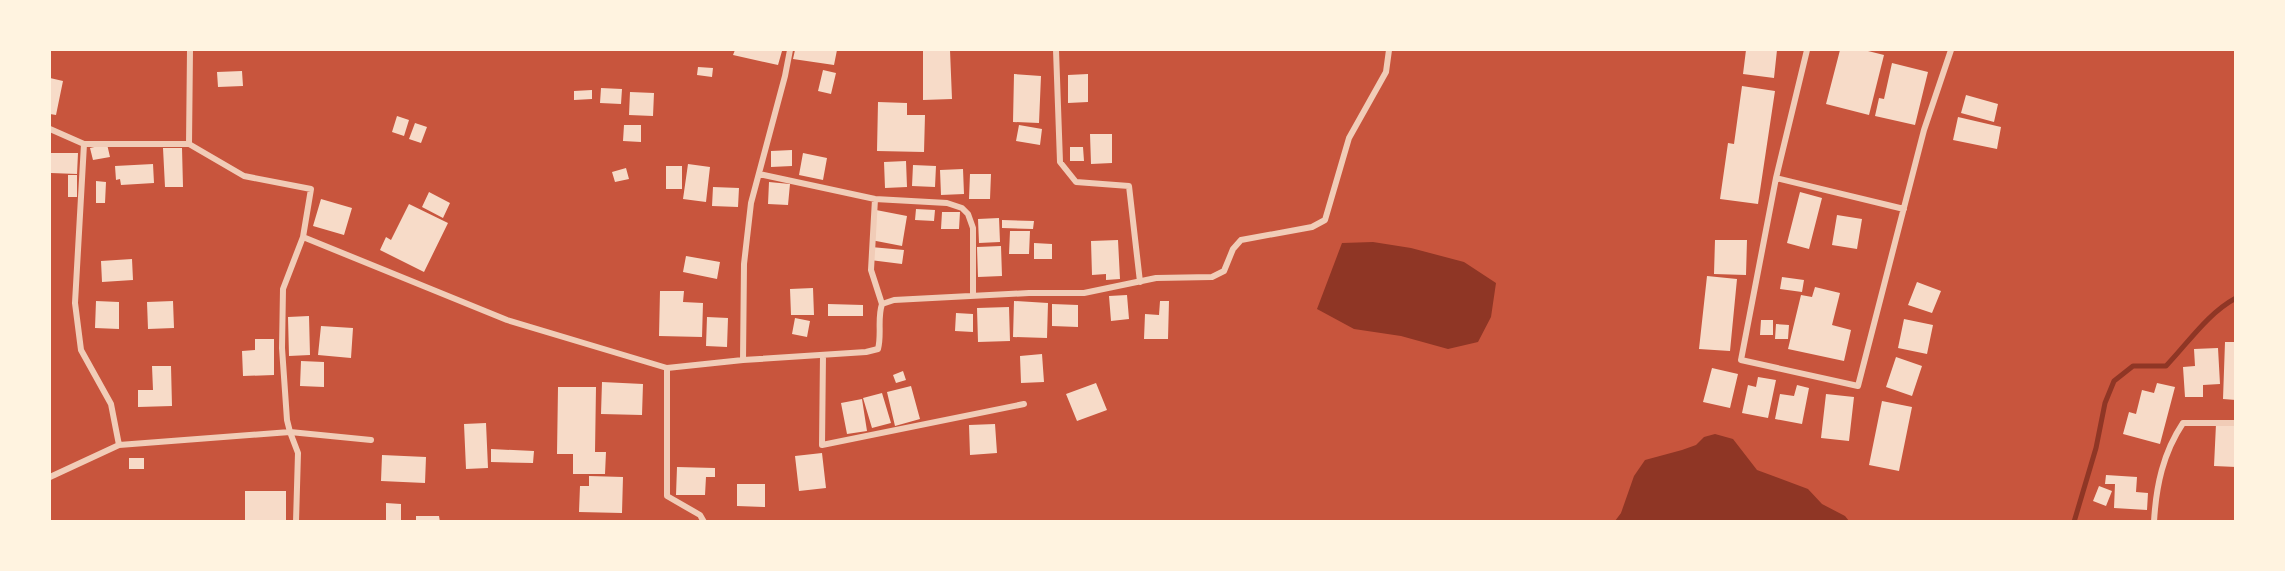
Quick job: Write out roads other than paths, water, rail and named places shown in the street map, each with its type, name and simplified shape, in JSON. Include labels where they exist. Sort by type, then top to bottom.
[{"type":"street","points":[[189,144],[190,50]]},
{"type":"street","points":[[743,360],[744,264],[751,203],[786,76],[790,50]]},
{"type":"street","points":[[1056,50],[1060,162],[1076,182],[1129,186],[1140,282]]},
{"type":"street","points":[[882,304],[894,300],[1084,293],[1156,278],[1212,276],[1224,271],[1233,249],[1241,240],[1312,227],[1325,220],[1349,138],[1386,72],[1389,50]]},
{"type":"street","points":[[1807,50],[1776,178],[1741,360],[1858,386],[1924,130],[1951,50]]},
{"type":"street","points":[[50,129],[84,144],[189,144],[244,176],[311,189],[303,237],[283,289],[282,348],[287,420],[298,453],[296,522]]},
{"type":"street","points":[[84,144],[76,315],[81,350],[111,404],[119,445]]},
{"type":"street","points":[[759,174],[875,199],[947,203],[962,208],[969,214],[973,228],[973,296]]},
{"type":"street","points":[[1776,178],[1904,209]]},
{"type":"street","points":[[303,237],[507,320],[667,368],[743,360],[866,352],[878,349],[881,336],[878,315],[882,304],[871,270],[875,199]]},
{"type":"street","points":[[823,355],[822,446],[1023,404]]},
{"type":"street","points":[[667,368],[667,496],[700,515],[704,522]]},
{"type":"street","points":[[2154,522],[2155,497],[2164,462],[2171,441],[2183,423],[2235,423]]},
{"type":"street","points":[[50,477],[119,445],[290,432],[370,440]]},
{"type":"waterway","points":[[2074,522],[2096,448],[2105,403],[2114,381],[2133,366],[2166,366],[2207,320],[2236,298]]}]
